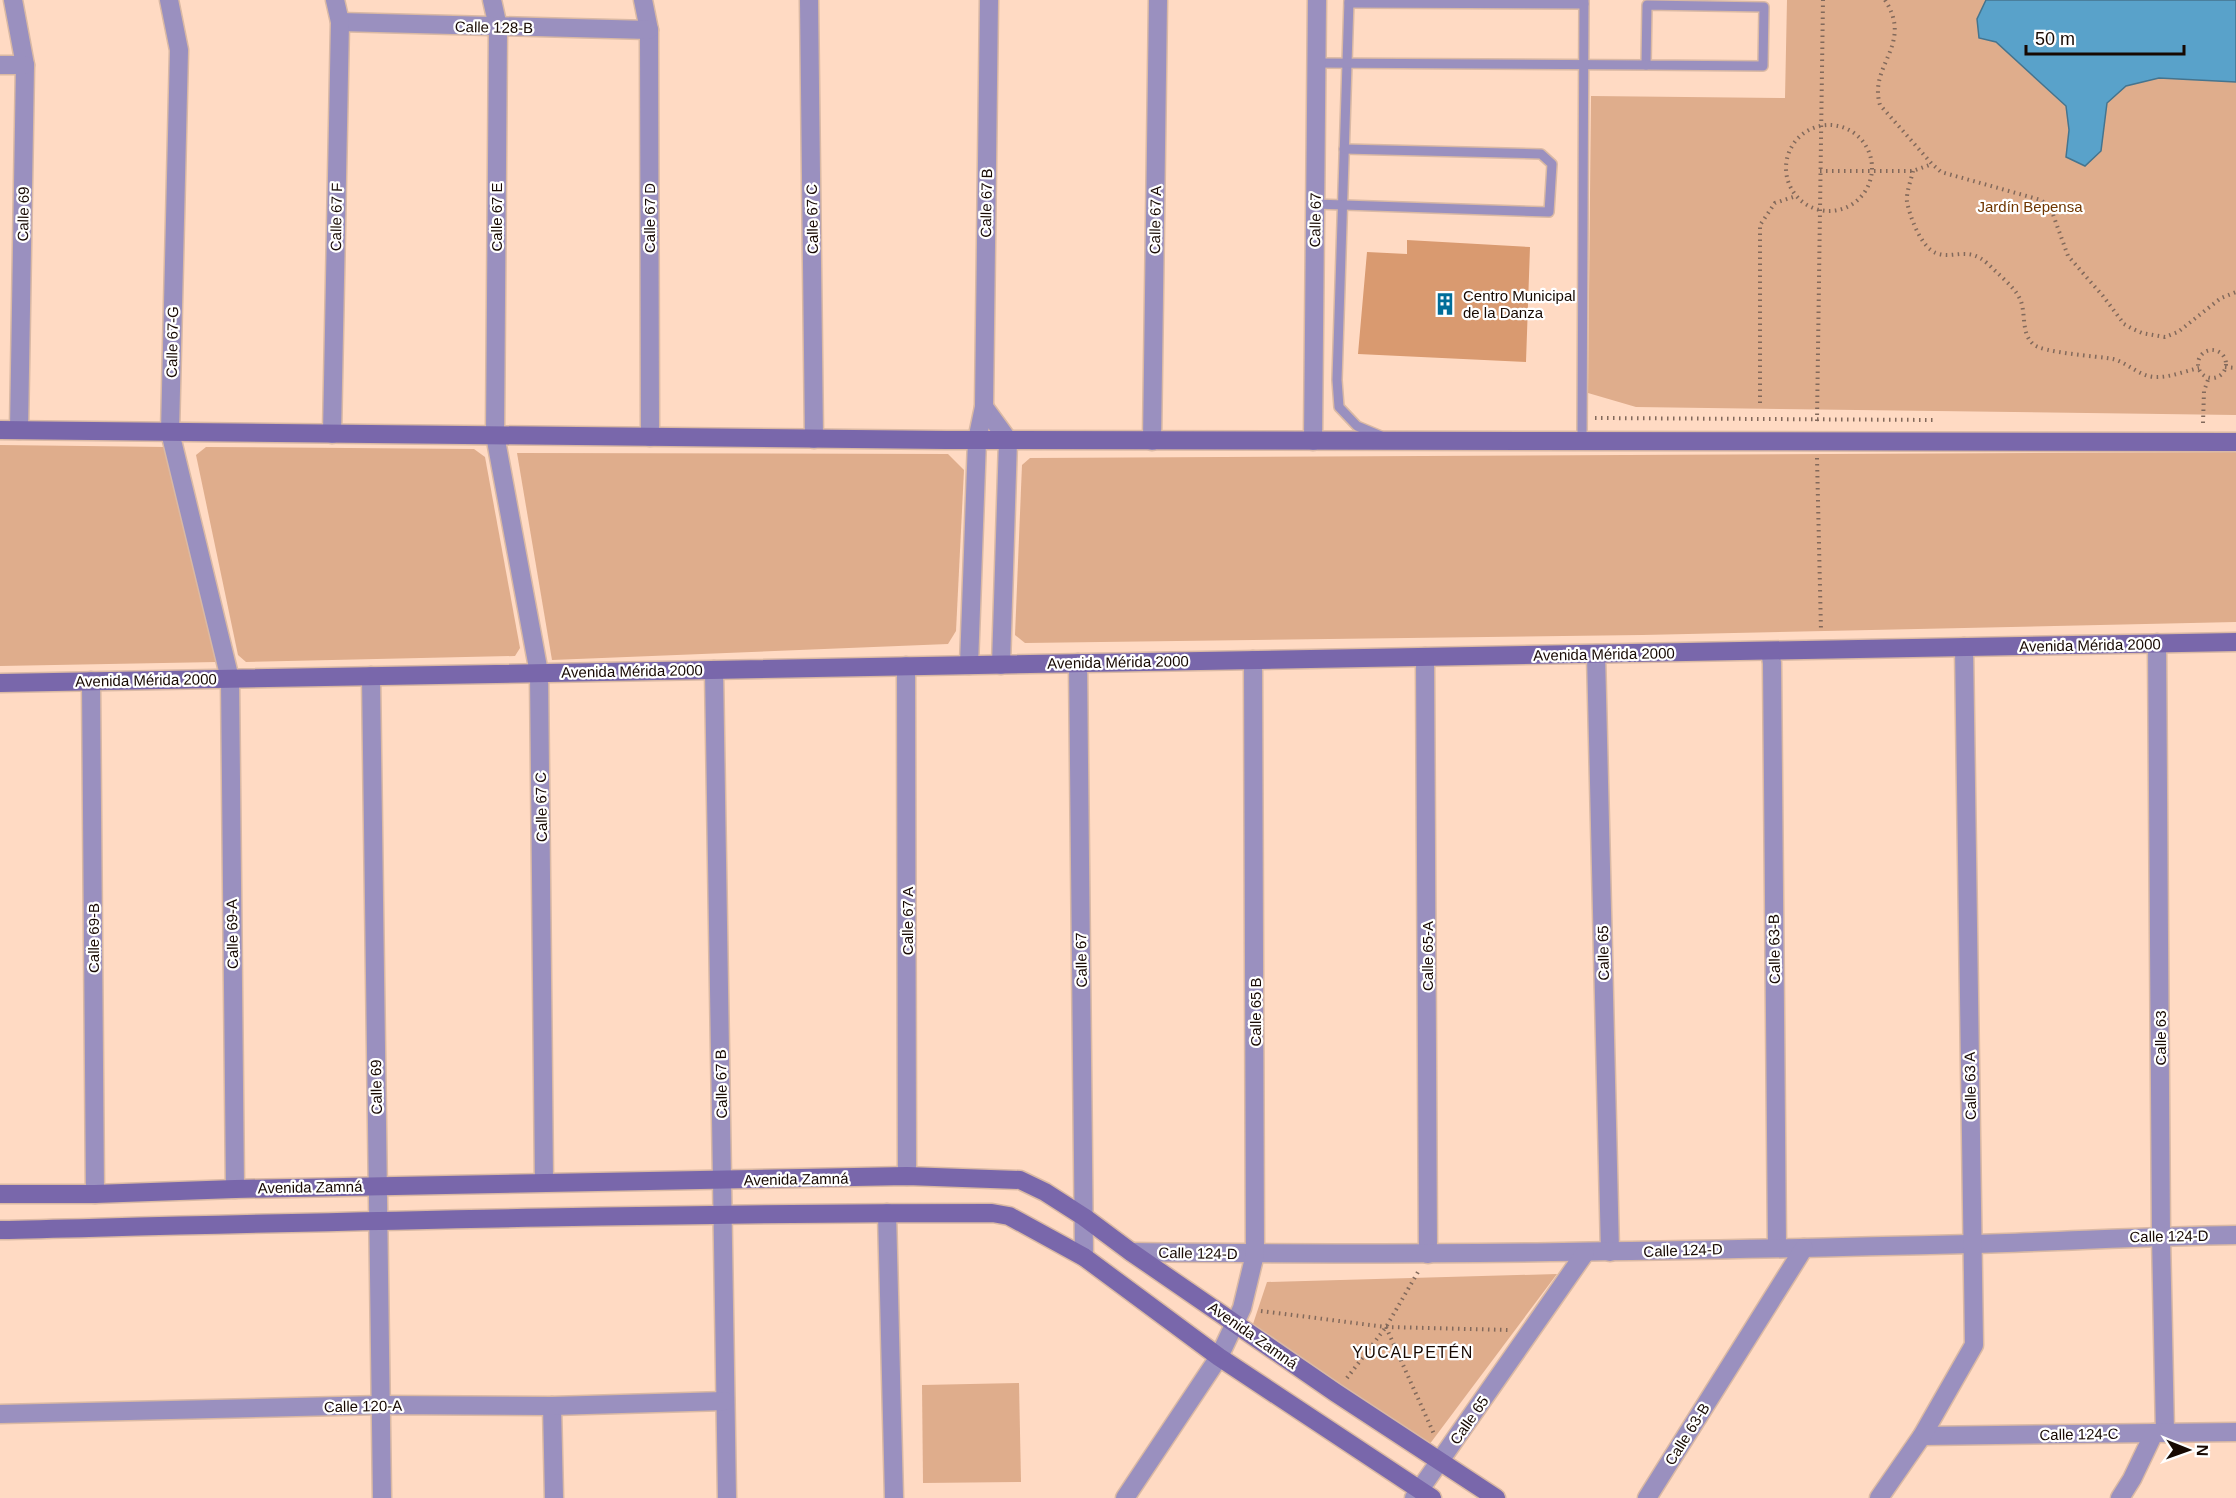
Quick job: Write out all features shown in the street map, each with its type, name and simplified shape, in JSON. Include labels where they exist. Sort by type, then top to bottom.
[{"type":"main road","points":[[0,430],[1152,441],[2236,442]]},
{"type":"main road","name":"Avenida Mérida 2000","points":[[0,683],[2236,642]]},
{"type":"main road","name":"Avenida Zamná","points":[[0,1194],[95,1194],[544,1182],[723,1181],[908,1176],[1020,1180],[1045,1192],[1084,1217],[1131,1252],[1238,1315],[1336,1393],[1442,1459],[1496,1498]]},
{"type":"main road","points":[[0,1230],[887,1213],[992,1213],[1009,1216],[1084,1257],[1219,1357],[1422,1495]]},
{"type":"street","name":"Calle 69","points":[[13,0],[25,65],[19,430]]},
{"type":"street","name":"Calle 67-G","points":[[169,0],[179,50],[170,432],[230,679]]},
{"type":"street","name":"Calle 67 F","points":[[332,434],[340,22],[335,0]]},
{"type":"street","name":"Calle 67 E","points":[[492,0],[498,27],[495,435]]},
{"type":"street","name":"Calle 67 D","points":[[643,0],[648,30],[650,437]]},
{"type":"street","name":"Calle 67 C","points":[[809,0],[814,439]]},
{"type":"street","name":"Calle 67 B","points":[[977,440],[984,407],[989,0]]},
{"type":"street","name":"Calle 67 A","points":[[1152,441],[1158,0]]},
{"type":"street","name":"Calle 67","points":[[1313,441],[1317,0]]},
{"type":"street","name":"Calle 128-B","points":[[340,22],[648,30]]},
{"type":"street","points":[[0,65],[25,65]]},
{"type":"street","points":[[984,407],[1008,440],[1001,665]]},
{"type":"street","name":"Calle 67 C","points":[[495,435],[539,673],[544,1182]]},
{"type":"street","points":[[969,665],[977,440]]},
{"type":"street","name":"Calle 63","points":[[2120,1498],[2160,1433],[2157,643]]},
{"type":"street","name":"Calle 63 A","points":[[1879,1498],[1922,1436],[1974,1345],[1964,647]]},
{"type":"street","name":"Calle 63-B","points":[[1770,651],[1772,663],[1777,1247]]},
{"type":"street","name":"Calle 65","points":[[1596,654],[1610,1252]]},
{"type":"street","name":"Calle 65-A","points":[[1425,657],[1428,1254]]},
{"type":"street","name":"Calle 65 B","points":[[1125,1498],[1219,1357],[1238,1315],[1255,1254],[1253,660]]},
{"type":"street","name":"Calle 67","points":[[1078,663],[1084,1257]]},
{"type":"street","name":"Calle 67 A","points":[[906,666],[908,1176]]},
{"type":"street","name":"Calle 67 B","points":[[714,670],[727,1498]]},
{"type":"street","name":"Calle 69","points":[[371,676],[382,1498]]},
{"type":"street","name":"Calle 69-A","points":[[230,679],[235,1189]]},
{"type":"street","name":"Calle 69-B","points":[[91,681],[95,1194]]},
{"type":"street","points":[[887,1213],[894,1498]]},
{"type":"street","name":"Calle 124-D","points":[[1131,1252],[1428,1254],[1610,1252],[1973,1244],[2236,1235]]},
{"type":"street","name":"Calle 63-B","points":[[1647,1498],[1804,1248]]},
{"type":"street","name":"Calle 65","points":[[1422,1495],[1442,1459],[1585,1252]]},
{"type":"street","name":"Calle 120-A","points":[[0,1414],[381,1405],[552,1406],[725,1401]]},
{"type":"street","points":[[552,1406],[554,1498]]},
{"type":"street","name":"Calle 124-C","points":[[1922,1436],[2236,1432]]},
{"type":"lane","points":[[1392,441],[1357,426],[1339,407],[1337,380],[1349,1],[1584,2],[1582,441]]},
{"type":"lane","points":[[1317,63],[1763,66],[1764,7],[1647,5],[1646,65]]},
{"type":"lane","points":[[1315,204],[1549,212],[1552,164],[1541,154],[1344,149]]},
{"type":"path","points":[[1821,650],[1817,441],[1823,0]]},
{"type":"path","points":[[1885,0],[1895,22],[1895,38],[1877,82],[1880,105],[1941,172],[2041,200],[2051,209],[2068,256],[2124,324],[2142,333],[2165,337],[2178,332],[2221,298],[2236,292]]},
{"type":"path","points":[[1833,124],[1846,128],[1859,136],[1868,148],[1872,171],[1867,188],[1858,199],[1847,207],[1834,211],[1820,210],[1807,205],[1796,196],[1789,184],[1786,170],[1788,155],[1794,142],[1805,132],[1833,124]]},
{"type":"path","points":[[1820,171],[1913,171],[1932,164]]},
{"type":"path","points":[[1913,171],[1907,201],[1918,235],[1934,252],[1944,254],[1963,252],[1975,255],[1986,263],[2019,295],[2024,307],[2026,336],[2039,349],[2110,359],[2126,363],[2139,373],[2151,377],[2162,378],[2199,368]]},
{"type":"path","points":[[1760,403],[1760,225],[1775,203],[1796,196]]},
{"type":"path","points":[[2214,350],[2222,354],[2226,367],[2217,377],[2209,377],[2201,372],[2199,358],[2205,351],[2214,350]]},
{"type":"path","points":[[2226,367],[2236,368]]},
{"type":"path","points":[[2203,442],[2204,391],[2209,377]]},
{"type":"path","points":[[1336,1393],[1386,1327],[1428,1254]]},
{"type":"path","points":[[1238,1315],[1386,1327],[1531,1331]]},
{"type":"path","points":[[1386,1327],[1442,1459]]},
{"type":"green space","name":"Jardín Bepensa","points":[[1787,0],[2236,0],[2236,415],[1636,407],[1588,393],[1591,96],[1785,98]]},
{"type":"green space","points":[[0,445],[167,447],[217,662],[0,666]]},
{"type":"green space","points":[[206,447],[474,449],[485,457],[520,648],[515,656],[246,662],[238,655],[196,455]]},
{"type":"green space","points":[[2236,452],[2236,622],[1642,635],[1025,643],[1015,635],[1022,465],[1030,458]]},
{"type":"green space","points":[[517,453],[948,454],[964,470],[956,631],[948,644],[552,660]]},
{"type":"green space","points":[[1557,1274],[1429,1445],[1250,1333],[1267,1282]]},
{"type":"green space","points":[[1019,1383],[1021,1482],[923,1483],[922,1385]]},
{"type":"water","points":[[1986,0],[2236,0],[2236,82],[2159,78],[2126,86],[2107,103],[2101,151],[2085,166],[2066,157],[2069,130],[2066,106],[1996,42],[1979,38],[1977,19]]},
{"type":"building","name":"Centro Municipal de la Danza","points":[[1407,240],[1530,247],[1526,362],[1358,354],[1367,252],[1407,254]]},
{"type":"place","name":"Centro Municipal de la Danza","points":[[1445,304]]},
{"type":"district","name":"YUCALPETÉN","points":[[1413,1352]]}]
